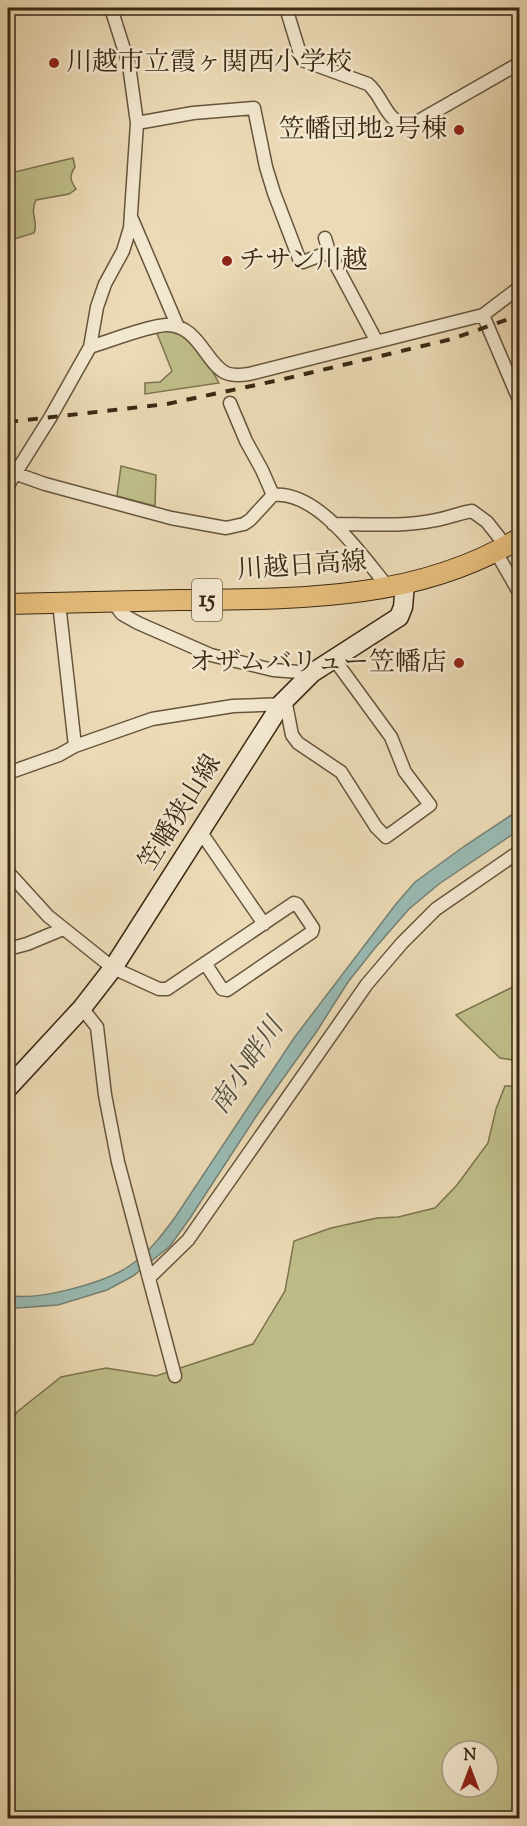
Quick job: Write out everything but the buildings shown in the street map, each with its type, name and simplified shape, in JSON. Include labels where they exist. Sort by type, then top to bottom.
[{"type":"main road","name":"川越日高線","points":[[8,604],[275,599],[356,592],[443,574],[507,545]]},
{"type":"main road","name":"笠幡狭山線","points":[[8,1088],[82,1008],[113,968],[282,703],[312,673],[399,617],[403,607],[396,585]]},
{"type":"street","points":[[8,485],[50,418],[90,347],[97,307],[105,284],[123,251],[132,219],[134,143],[137,123],[129,65],[111,8]]},
{"type":"street","points":[[286,8],[302,60],[368,84],[377,91],[386,111],[393,119],[406,125],[415,123],[519,63]]},
{"type":"street","points":[[137,123],[193,113],[254,108],[274,194],[300,261],[303,262],[329,252]]},
{"type":"street","points":[[132,219],[178,327],[201,345],[225,373],[249,374],[483,315],[519,287]]},
{"type":"street","points":[[325,238],[329,252],[377,342]]},
{"type":"street","points":[[483,315],[519,402]]},
{"type":"street","points":[[90,347],[155,328],[178,327]]},
{"type":"street","points":[[230,403],[273,495]]},
{"type":"street","points":[[14,473],[45,484],[171,518],[225,528],[244,524],[250,520],[273,495]]},
{"type":"street","points":[[273,495],[295,497],[313,506],[396,585]]},
{"type":"street","points":[[333,524],[380,524],[435,520],[472,511],[487,522],[507,545],[519,594]]},
{"type":"street","points":[[112,601],[122,614],[138,623],[211,654],[273,670],[312,673]]},
{"type":"street","points":[[60,603],[75,746]]},
{"type":"street","points":[[8,773],[152,719],[233,706],[282,703],[286,704],[288,709],[292,735],[298,743],[341,772],[360,805],[384,837],[392,834],[430,805],[405,772],[391,737],[334,659]]},
{"type":"street","points":[[200,831],[264,924]]},
{"type":"street","points":[[148,1274],[188,1240],[367,984],[402,944],[436,909],[519,851]]},
{"type":"street","points":[[8,872],[37,906],[113,968],[159,989],[167,989],[205,963],[264,924],[294,903],[313,928],[312,932],[227,990],[222,989],[205,963]]},
{"type":"street","points":[[8,949],[63,929]]},
{"type":"street","points":[[82,1008],[97,1027],[105,1095],[118,1162],[175,1376]]},
{"type":"shaded area","points":[[8,158],[15,172],[73,158],[75,167],[71,178],[76,189],[69,194],[36,200],[33,210],[34,233],[8,241]]},
{"type":"shaded area","points":[[168,330],[186,337],[193,343],[205,358],[219,383],[145,394],[145,383],[160,382],[172,371],[156,331]]},
{"type":"shaded area","points":[[121,466],[156,475],[155,506],[117,496]]},
{"type":"shaded area","points":[[519,984],[519,1061],[500,1058],[456,1015]]},
{"type":"shaded area","points":[[505,1086],[519,1086],[519,1818],[8,1818],[8,1427],[17,1412],[61,1377],[106,1368],[156,1376],[253,1344],[285,1291],[294,1241],[331,1228],[377,1218],[398,1217],[435,1208],[457,1185],[488,1143],[496,1109]]},
{"type":"water","points":[[519,810],[519,830],[439,884],[409,909],[375,948],[348,982],[170,1246],[133,1276],[107,1290],[58,1305],[17,1308],[8,1306],[8,1295],[36,1296],[90,1284],[121,1271],[145,1254],[176,1216],[294,1038],[396,904],[415,882]]},
{"type":"railway","points":[[8,422],[167,404],[452,339],[520,315]]},
{"type":"place","name":"川越市立霞ヶ関西小学校","points":[[54,63]]},
{"type":"place","name":"笠幡団地2号棟","points":[[459,130]]},
{"type":"place","name":"チサン川越","points":[[227,261]]},
{"type":"place","name":"オザムバリュー笠幡店","points":[[459,663]]},
{"type":"water label","name":"南小畔川","points":[[248,1067]]}]
